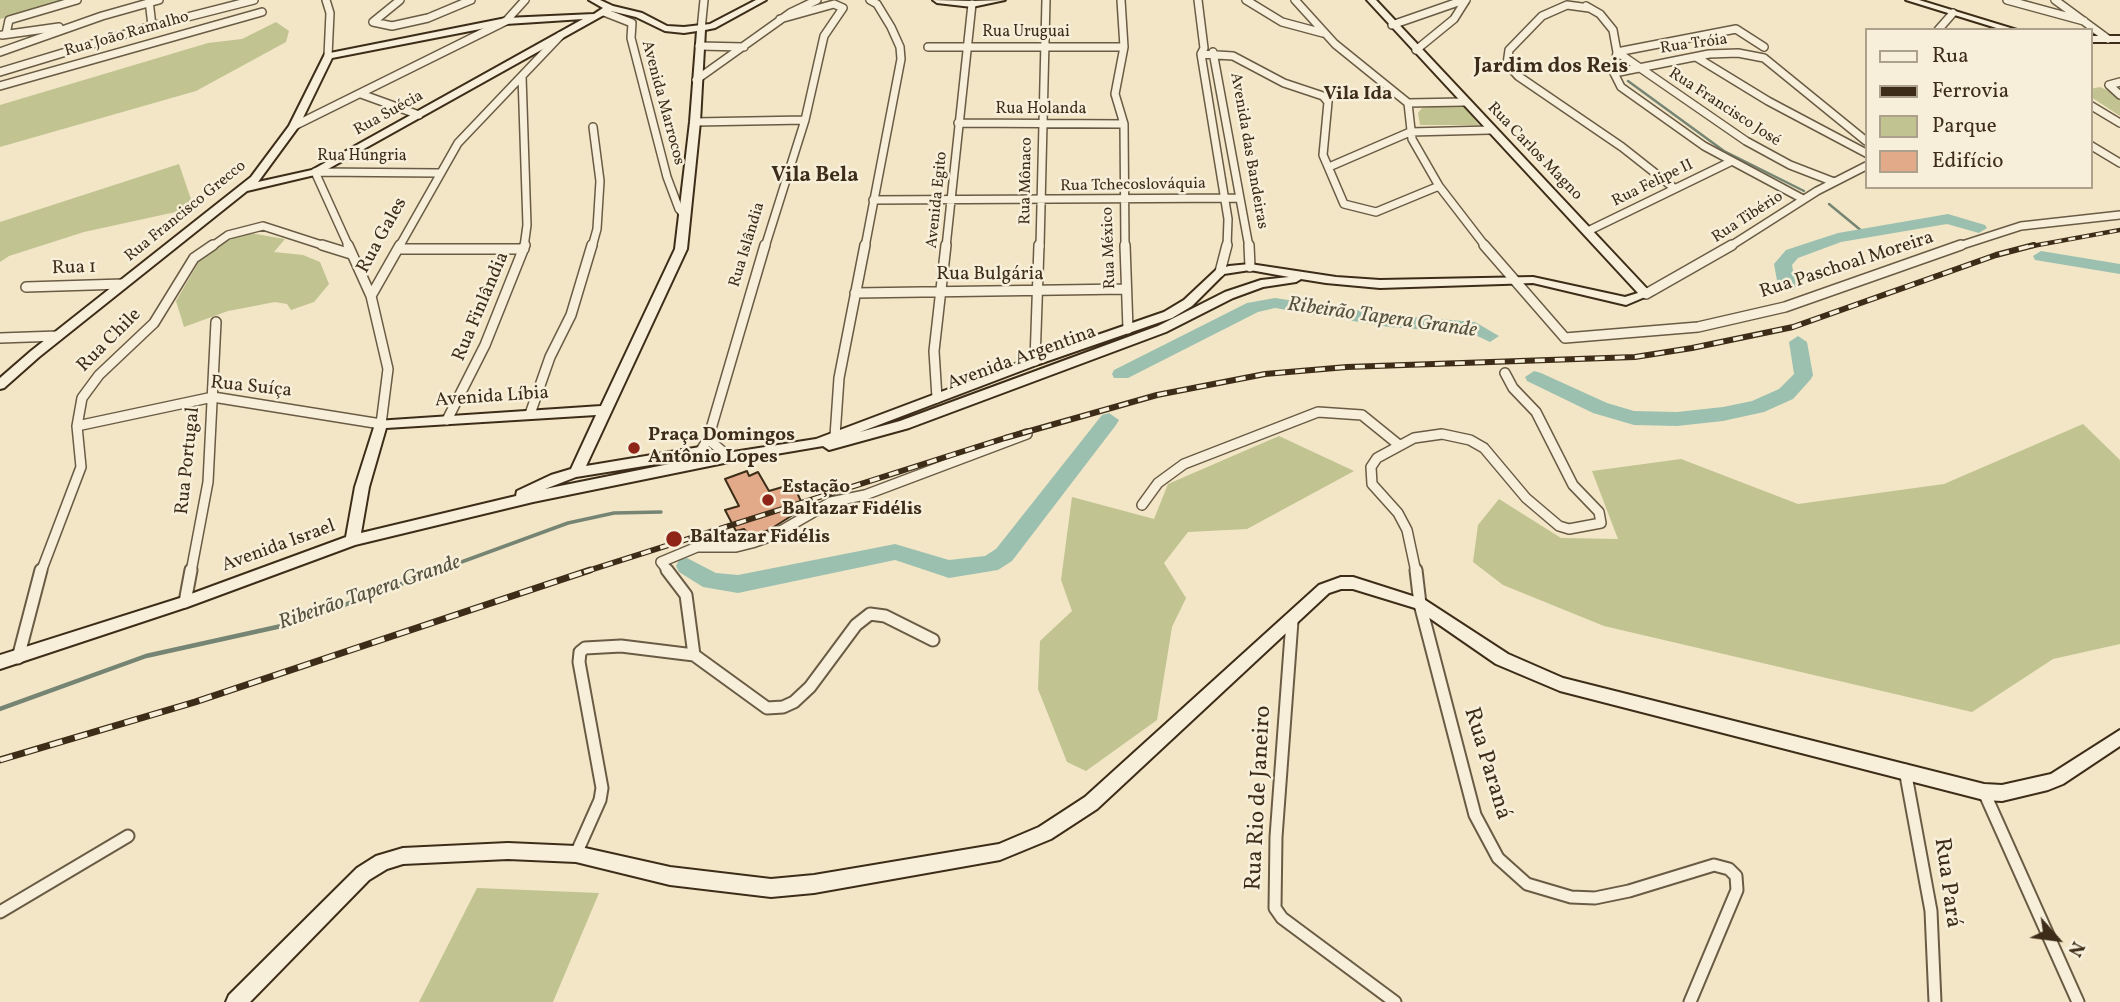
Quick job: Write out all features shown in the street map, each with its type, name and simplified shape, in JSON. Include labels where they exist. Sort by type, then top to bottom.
[{"type":"street","points":[[77,0],[9,20],[3,35],[81,23]]},
{"type":"street","points":[[0,52],[81,23],[159,0]]},
{"type":"street","points":[[0,72],[152,26],[254,0]]},
{"type":"street","name":"Rua Francisco Grecco","points":[[0,385],[58,335],[244,188],[272,159],[294,126],[328,56],[330,20],[326,0]]},
{"type":"street","points":[[400,0],[373,22],[391,26],[436,15],[471,0]]},
{"type":"street","points":[[294,126],[506,21],[525,0]]},
{"type":"street","points":[[593,0],[603,12]]},
{"type":"street","points":[[533,497],[576,472],[681,249],[695,122],[704,0]]},
{"type":"street","points":[[328,56],[506,21],[603,12],[639,15],[665,28],[701,30],[762,0]]},
{"type":"street","points":[[696,80],[780,19],[817,0]]},
{"type":"street","points":[[835,436],[839,378],[901,59],[900,47],[891,27],[877,4],[870,0]]},
{"type":"street","points":[[937,0],[972,4],[1001,0]]},
{"type":"street","name":"Rua Mônaco","points":[[1035,361],[1040,291],[1039,202],[1046,0]]},
{"type":"street","name":"Rua México","points":[[1121,0],[1124,47],[1115,94],[1124,124],[1123,200],[1128,329]]},
{"type":"street","name":"Avenida das Bandeiras","points":[[1198,0],[1202,51],[1228,234],[1220,272]]},
{"type":"street","points":[[1246,0],[1282,22],[1323,34]]},
{"type":"street","points":[[1295,0],[1323,34],[1408,103],[1464,102]]},
{"type":"street","name":"Rua Carlos Magno","points":[[1371,0],[1490,131],[1588,231],[1640,297]]},
{"type":"street","points":[[1392,25],[1465,0]]},
{"type":"street","points":[[1416,50],[1454,19],[1465,0]]},
{"type":"street","points":[[1577,0],[1600,14],[1613,30],[1617,52],[1614,73],[1621,87],[1730,162],[1802,199]]},
{"type":"street","points":[[1909,0],[2005,28]]},
{"type":"street","points":[[2007,0],[2084,21]]},
{"type":"street","points":[[2055,0],[2108,39]]},
{"type":"street","points":[[149,1],[152,26]]},
{"type":"street","points":[[1589,8],[1568,3],[1530,25],[1509,50],[1507,64],[1518,76],[1622,147],[1674,188]]},
{"type":"street","name":"Rua Islândia","points":[[700,452],[708,439],[730,356],[805,120],[824,36],[843,8],[834,4],[780,19]]},
{"type":"street","name":"Avenida Egito","points":[[937,398],[934,351],[943,292],[965,47],[972,4]]},
{"type":"street","points":[[2049,12],[2064,6]]},
{"type":"street","name":"Rua João Ramalho","points":[[0,86],[262,12]]},
{"type":"street","name":"Rua Suécia","points":[[316,172],[603,12]]},
{"type":"street","name":"Avenida Marrocos","points":[[603,12],[632,23],[631,38],[667,177],[679,209],[686,217]]},
{"type":"street","points":[[1940,28],[1953,13]]},
{"type":"street","points":[[1617,52],[1736,29],[1764,47]]},
{"type":"street","name":"Rua Gales","points":[[353,540],[362,487],[381,424],[388,369],[372,296],[439,173],[467,132],[561,35]]},
{"type":"street","points":[[2092,39],[2120,39]]},
{"type":"street","points":[[699,46],[744,47]]},
{"type":"street","name":"Rua Uruguai","points":[[928,47],[1124,47]]},
{"type":"street","name":"Avenida das Bandeiras","points":[[1202,51],[1216,54],[1240,198],[1248,229],[1250,267]]},
{"type":"street","name":"Rua Tróia","points":[[1617,52],[1639,69]]},
{"type":"street","name":"Rua Tróia","points":[[1614,73],[1696,57],[1738,53],[1773,62],[1864,139]]},
{"type":"street","points":[[1216,54],[1242,59],[1276,79],[1323,96],[1328,102],[1328,113],[1322,150],[1340,200],[1365,212],[1382,211],[1439,186]]},
{"type":"street","points":[[1696,57],[1768,101],[1864,152]]},
{"type":"street","name":"Rua Tróia","points":[[1653,79],[1650,70],[1654,65]]},
{"type":"street","name":"Rua Francisco José","points":[[1639,69],[1766,153],[1834,182]]},
{"type":"street","name":"Rua Finlândia","points":[[447,420],[485,345],[524,249],[527,225],[522,76]]},
{"type":"street","points":[[2117,92],[2110,84],[2120,82]]},
{"type":"street","points":[[361,94],[419,115]]},
{"type":"street","points":[[1408,103],[1410,132],[1439,186],[1475,234],[1515,279]]},
{"type":"street","points":[[2092,106],[2120,123]]},
{"type":"street","points":[[695,122],[805,120]]},
{"type":"street","name":"Rua Holanda","points":[[958,123],[1124,124]]},
{"type":"street","points":[[1212,123],[1228,123]]},
{"type":"street","points":[[530,414],[550,357],[571,315],[597,229],[600,181],[593,127]]},
{"type":"street","points":[[1329,167],[1410,132],[1490,131]]},
{"type":"street","points":[[2092,146],[2120,163]]},
{"type":"street","name":"Rua Felipe II","points":[[1588,231],[1730,162]]},
{"type":"street","name":"Rua Tibério","points":[[1640,297],[1708,260],[1802,199],[1864,167]]},
{"type":"street","points":[[316,172],[372,296]]},
{"type":"street","name":"Rua Hungria","points":[[244,188],[316,172],[439,173]]},
{"type":"street","name":"Rua Tchecoslováquia","points":[[873,200],[1039,202],[1240,198]]},
{"type":"street","name":"Rua Paschoal Moreira","points":[[1515,279],[1562,337],[1660,332],[1785,307],[1907,262],[2006,231],[2039,223],[2120,215]]},
{"type":"street","name":"Rua Chile","points":[[18,658],[37,579],[80,467],[77,426],[82,398],[89,387],[154,323],[194,258],[239,230],[263,226],[351,254]]},
{"type":"street","points":[[399,249],[524,249]]},
{"type":"street","points":[[1220,272],[1250,267],[1380,284],[1515,279],[1552,282],[1621,300],[1640,297]]},
{"type":"street","points":[[1209,285],[1214,295],[1229,295],[1250,267]]},
{"type":"street","name":"Avenida Argentina","points":[[818,443],[830,445],[849,442],[907,417],[937,398],[1168,315],[1209,285],[1220,272]]},
{"type":"street","name":"Avenida Argentina","points":[[729,457],[818,443],[907,417],[1162,329],[1229,295],[1289,279],[1334,280]]},
{"type":"street","name":"Rua 1","points":[[26,287],[122,284]]},
{"type":"street","name":"Rua Bulgária","points":[[855,293],[1125,289]]},
{"type":"street","name":"Rua Portugal","points":[[185,602],[208,482],[216,322]]},
{"type":"street","points":[[0,338],[58,335]]},
{"type":"street","points":[[1420,604],[1414,553],[1406,530],[1398,513],[1372,484],[1370,475],[1377,458],[1399,445],[1429,435],[1470,440],[1484,448],[1526,498],[1559,526],[1569,528],[1601,523],[1599,512],[1573,485],[1536,412],[1513,388],[1505,373]]},
{"type":"street","name":"Rua Suíça","points":[[77,426],[213,397],[381,424]]},
{"type":"street","name":"Avenida Líbia","points":[[381,424],[605,410]]},
{"type":"street","points":[[1142,505],[1163,478],[1184,464],[1318,412],[1362,415],[1399,445]]},
{"type":"street","points":[[694,655],[687,595],[661,562],[697,547],[736,547],[752,543],[772,536],[831,502],[865,495],[1027,434]]},
{"type":"street","points":[[708,439],[729,457]]},
{"type":"street","points":[[498,505],[555,478],[576,472],[700,452],[729,457]]},
{"type":"street","name":"Avenida Israel","points":[[0,662],[185,602],[353,540],[533,497],[729,457]]},
{"type":"street","points":[[236,1002],[363,874],[382,862],[403,856],[508,851],[576,854],[670,876],[771,888],[948,863],[1000,852],[1045,833],[1091,803],[1324,589],[1341,583],[1353,583],[1420,604],[1502,659],[1542,678],[1984,792],[2015,791],[2057,779],[2120,737]]},
{"type":"street","name":"Rua Paraná","points":[[1420,604],[1475,815],[1498,858],[1527,884],[1551,893],[1595,898],[1629,891],[1693,869],[1721,866],[1734,873],[1738,880],[1730,904],[1690,1002]]},
{"type":"street","points":[[576,854],[600,800],[602,788],[579,662],[580,652],[585,648],[621,646],[694,655],[756,702],[767,708],[783,708],[810,687],[856,625],[870,614],[885,616],[933,640]]},
{"type":"street","name":"Rua Rio de Janeiro","points":[[1292,621],[1276,837],[1275,908],[1282,918],[1395,1002]]},
{"type":"street","name":"Rua Pará","points":[[1905,770],[1931,911],[1935,1002]]},
{"type":"street","points":[[1984,792],[2078,1002]]},
{"type":"street","points":[[0,912],[128,836]]},
{"type":"green space","points":[[0,0],[69,0],[0,19]]},
{"type":"green space","points":[[276,22],[289,31],[286,42],[196,91],[0,147],[0,105],[208,43],[242,39]]},
{"type":"green space","points":[[2100,87],[2120,96],[2120,116],[2092,98],[2092,89]]},
{"type":"green space","points":[[1455,104],[1464,106],[1479,125],[1420,125],[1418,113],[1422,108]]},
{"type":"green space","points":[[179,164],[194,208],[84,232],[9,256],[0,262],[0,222]]},
{"type":"green space","points":[[244,232],[285,239],[274,252],[303,255],[320,262],[329,284],[314,302],[291,310],[287,304],[275,302],[228,311],[184,327],[176,301],[203,255]]},
{"type":"green space","points":[[2083,424],[2120,460],[2120,644],[2053,659],[1972,712],[1604,626],[1503,585],[1473,562],[1478,525],[1499,499],[1561,538],[1618,539],[1592,471],[1681,459],[1798,504],[1944,484]]},
{"type":"green space","points":[[1279,436],[1354,471],[1247,529],[1188,532],[1164,563],[1186,598],[1172,627],[1157,720],[1086,771],[1067,762],[1038,689],[1040,641],[1072,611],[1061,580],[1072,497],[1154,519],[1168,484]]},
{"type":"green space","points":[[477,888],[599,893],[553,1002],[419,1002]]},
{"type":"building","name":"Estação Baltazar Fidélis","points":[[747,471],[749,476],[758,472],[769,491],[786,486],[788,491],[795,488],[804,508],[769,530],[750,536],[744,529],[736,531],[725,510],[739,506],[725,479]]},
{"type":"waterway","points":[[1628,81],[1724,151],[1804,191]]},
{"type":"waterway","points":[[1829,204],[1863,232]]},
{"type":"waterway","name":"Ribeirão Tapera Grande","points":[[1787,286],[1783,264],[1792,254],[1838,238],[1948,219],[1979,228]]},
{"type":"waterway","name":"Ribeirão Tapera Grande","points":[[2041,256],[2120,269]]},
{"type":"waterway","name":"Ribeirão Tapera Grande","points":[[1121,374],[1253,307],[1275,303],[1389,321],[1475,328],[1490,336]]},
{"type":"waterway","name":"Ribeirão Tapera Grande","points":[[1534,377],[1600,408],[1634,418],[1677,419],[1723,414],[1757,407],[1786,394],[1804,375],[1798,342]]},
{"type":"waterway","name":"Ribeirão Tapera Grande","points":[[687,566],[711,581],[738,584],[895,552],[949,569],[990,564],[1004,555],[1109,420]]},
{"type":"waterway","name":"Ribeirão Tapera Grande","points":[[434,572],[568,523],[614,513],[661,512]]},
{"type":"waterway","name":"Ribeirão Tapera Grande","points":[[0,709],[146,656],[295,623],[439,570]]},
{"type":"railway","points":[[2027,247],[2120,230]]},
{"type":"railway","points":[[584,572],[1005,438],[1157,395],[1265,374],[1347,367],[1635,357],[1692,348],[1793,327],[1996,255],[2034,245]]},
{"type":"railway","points":[[584,572],[590,570]]},
{"type":"railway","points":[[0,760],[195,702],[584,572]]},
{"type":"place","name":"Praça Domingos Antônio Lopes","points":[[634,448]]},
{"type":"place","name":"Estação Baltazar Fidélis","points":[[768,500]]},
{"type":"place","name":"Baltazar Fidélis","points":[[674,539]]},
{"type":"district","name":"Jardim dos Reis","points":[[1551,68]]},
{"type":"district","name":"Vila Ida","points":[[1358,96]]},
{"type":"district","name":"Vila Bela","points":[[815,177]]}]
